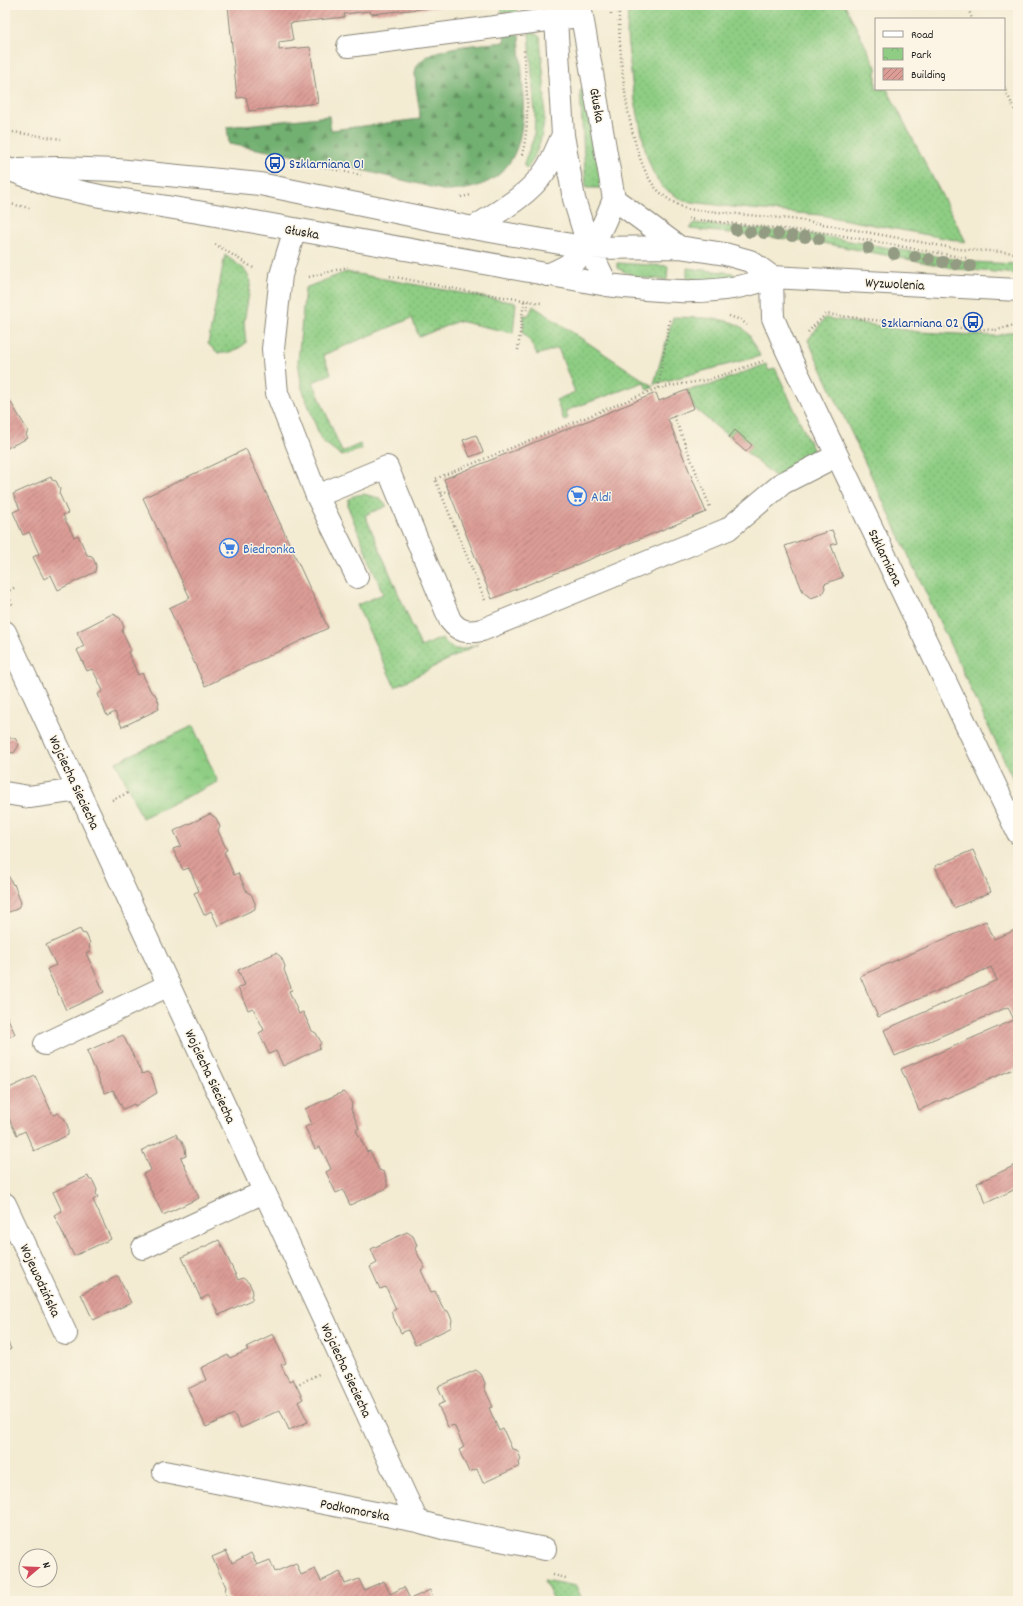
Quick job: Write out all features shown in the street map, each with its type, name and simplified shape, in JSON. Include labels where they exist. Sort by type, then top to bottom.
[{"type":"street","points":[[348,46],[522,24],[557,12],[581,10]]},
{"type":"street","name":"Głuska","points":[[581,10],[614,199]]},
{"type":"street","points":[[557,12],[563,135],[574,200],[589,248],[607,286]]},
{"type":"street","points":[[473,228],[506,207],[530,188],[546,171],[563,135]]},
{"type":"street","name":"Głuska","points":[[7,168],[117,170],[260,184],[473,228],[589,248]]},
{"type":"street","name":"Głuska","points":[[7,168],[53,186],[92,195],[295,229],[547,275]]},
{"type":"street","points":[[547,275],[573,263],[589,248],[603,226],[614,199],[679,247]]},
{"type":"street","points":[[295,229],[281,276],[273,349],[278,393],[317,496],[357,577]]},
{"type":"street","points":[[589,248],[679,247],[725,254],[750,262],[772,277]]},
{"type":"street","name":"Wyzwolenia","points":[[547,275],[607,286],[646,289],[726,290],[753,285],[772,277],[1018,290]]},
{"type":"street","name":"Szklarniana","points":[[772,277],[773,318],[787,351],[1018,833]]},
{"type":"street","points":[[317,496],[387,467],[450,620],[455,627],[462,631],[471,632],[482,630],[728,529],[783,483],[836,456]]},
{"type":"street","name":"Wojciecha Sieciecha","points":[[5,632],[417,1520]]},
{"type":"street","points":[[5,793],[29,797],[78,790]]},
{"type":"street","points":[[45,1044],[169,985]]},
{"type":"street","points":[[143,1248],[264,1192]]},
{"type":"street","name":"Wojewodzińska","points":[[5,1204],[66,1334]]},
{"type":"street","name":"Podkomorska","points":[[164,1472],[417,1520],[446,1529],[545,1549]]},
{"type":"path","points":[[611,5],[611,18]]},
{"type":"path","points":[[619,5],[620,54],[635,138],[644,168],[654,186],[670,201],[686,209],[801,220],[958,250],[1018,253]]},
{"type":"path","points":[[967,5],[972,18]]},
{"type":"path","points":[[518,160],[522,155],[527,133],[528,109],[522,24]]},
{"type":"path","points":[[1005,89],[1018,117]]},
{"type":"path","points":[[679,247],[680,217],[697,221],[763,225],[833,234],[970,259]]},
{"type":"path","points":[[518,350],[524,301]]},
{"type":"path","points":[[527,310],[528,301]]},
{"type":"path","points":[[658,388],[671,312]]},
{"type":"path","points":[[488,606],[435,479],[451,474],[658,388],[707,380],[787,351],[802,344],[803,337],[826,314],[921,326],[997,330],[1018,324]]},
{"type":"path","points":[[727,316],[741,320],[750,328]]},
{"type":"path","points":[[674,416],[710,508]]},
{"type":"path","points":[[441,494],[448,490]]},
{"type":"path","points":[[6,592],[16,587]]},
{"type":"path","points":[[111,801],[130,792]]},
{"type":"path","points":[[296,1385],[325,1372]]},
{"type":"green space","points":[[501,5],[517,5],[517,12],[502,13]]},
{"type":"green space","points":[[628,5],[845,5],[875,65],[875,90],[888,90],[966,242],[820,215],[684,201],[663,188],[653,173],[646,153],[633,91],[627,36]]},
{"type":"green space","points":[[529,32],[533,32],[540,37],[545,105],[541,139],[527,169],[524,166],[524,163],[534,137],[535,115]]},
{"type":"green space","points":[[504,34],[519,34],[523,86],[523,111],[520,136],[513,157],[499,174],[478,186],[447,191],[325,161],[229,144],[227,127],[329,116],[331,130],[420,119],[415,74],[418,64],[438,51],[505,42]]},
{"type":"green space","points":[[584,89],[603,188],[586,188],[580,91]]},
{"type":"green space","points":[[694,223],[816,235],[970,262],[1018,264],[1018,274],[959,269],[817,242],[690,229]]},
{"type":"green space","points":[[225,255],[244,269],[251,281],[244,323],[246,343],[233,351],[218,353],[208,344]]},
{"type":"green space","points":[[617,263],[668,266],[667,280],[636,277],[617,268]]},
{"type":"green space","points":[[687,268],[732,273],[735,275],[733,279],[687,280]]},
{"type":"green space","points":[[346,272],[516,303],[513,333],[458,321],[419,337],[412,318],[323,355],[331,374],[313,382],[342,452],[360,444],[362,449],[342,456],[321,440],[302,388],[298,361],[305,288]]},
{"type":"green space","points":[[533,306],[654,387],[647,390],[644,382],[565,411],[568,418],[564,421],[556,400],[575,392],[558,348],[537,355],[530,341],[523,333],[524,315],[529,315]]},
{"type":"green space","points":[[673,317],[710,318],[738,325],[749,335],[760,356],[654,384]]},
{"type":"green space","points":[[825,318],[919,332],[997,336],[1018,330],[1018,790],[808,340]]},
{"type":"green space","points":[[766,364],[769,371],[775,368],[817,458],[777,478],[746,452],[752,445],[735,430],[729,437],[694,408],[687,390],[708,386]]},
{"type":"green space","points":[[363,494],[379,498],[387,506],[365,515],[421,647],[442,638],[450,647],[454,649],[467,648],[478,644],[395,687],[357,605],[383,594],[348,507],[348,500],[353,496]]},
{"type":"green space","points":[[193,726],[218,782],[142,818],[116,762]]},
{"type":"green space","points":[[544,1580],[576,1586],[583,1601],[554,1601]]},
{"type":"building","points":[[228,5],[448,6],[371,14],[370,11],[344,14],[345,17],[290,23],[293,40],[279,42],[279,50],[310,47],[318,103],[249,111],[246,97],[237,98]]},
{"type":"building","name":"Aldi","points":[[687,390],[694,408],[668,419],[706,512],[492,599],[444,479],[656,393],[659,401]]},
{"type":"building","points":[[5,399],[7,403],[10,401],[28,431],[26,435],[28,438],[5,449]]},
{"type":"building","points":[[735,430],[752,445],[746,452],[729,437]]},
{"type":"building","points":[[476,435],[483,452],[470,457],[463,440]]},
{"type":"building","name":"Biedronka","points":[[246,449],[328,628],[205,686],[169,608],[190,598],[143,498]]},
{"type":"building","points":[[51,477],[52,480],[56,481],[60,489],[59,493],[68,513],[63,515],[74,537],[78,535],[87,555],[92,556],[96,565],[95,572],[58,590],[51,575],[44,579],[33,557],[39,554],[29,532],[23,535],[13,512],[20,509],[13,494]]},
{"type":"building","points":[[832,530],[837,543],[831,545],[843,577],[824,584],[825,588],[822,594],[811,598],[803,592],[785,546]]},
{"type":"building","points":[[114,613],[120,618],[124,627],[122,631],[131,651],[128,652],[138,675],[142,673],[151,692],[155,694],[159,703],[159,709],[122,727],[115,712],[107,716],[98,694],[103,691],[98,680],[92,669],[87,671],[77,650],[84,646],[77,632]]},
{"type":"building","points":[[7,738],[15,738],[19,745],[14,753],[6,752],[5,749]]},
{"type":"building","points":[[210,814],[216,818],[220,827],[218,831],[227,850],[224,852],[234,875],[238,873],[247,892],[251,894],[255,903],[255,909],[218,926],[211,911],[204,915],[194,893],[199,891],[189,868],[183,870],[173,849],[181,846],[174,831]]},
{"type":"building","points":[[973,850],[991,892],[954,908],[935,866]]},
{"type":"building","points":[[5,869],[13,885],[14,884],[21,903],[17,909],[9,912],[5,912]]},
{"type":"building","points":[[986,921],[994,939],[1018,929],[1018,1067],[919,1110],[901,1069],[1014,1020],[1008,1007],[895,1056],[884,1030],[997,980],[991,967],[878,1017],[860,976]]},
{"type":"building","points":[[80,929],[82,933],[86,934],[90,943],[89,947],[91,951],[86,953],[104,992],[66,1010],[47,969],[56,965],[46,945]]},
{"type":"building","points":[[276,953],[281,957],[285,966],[284,970],[292,990],[289,991],[299,1014],[303,1012],[312,1031],[316,1033],[321,1042],[319,1046],[320,1048],[283,1066],[276,1051],[269,1054],[259,1033],[264,1030],[253,1008],[248,1010],[238,988],[245,985],[238,970]]},
{"type":"building","points":[[5,1012],[15,1034],[5,1039]]},
{"type":"building","points":[[123,1035],[142,1074],[147,1072],[152,1077],[157,1093],[135,1106],[134,1104],[123,1109],[113,1090],[105,1093],[87,1051]]},
{"type":"building","points":[[35,1076],[53,1115],[58,1113],[64,1118],[68,1127],[68,1135],[34,1151],[25,1131],[17,1135],[11,1123],[5,1108],[5,1090]]},
{"type":"building","points":[[343,1092],[348,1096],[352,1104],[351,1109],[359,1128],[356,1130],[367,1152],[370,1151],[379,1170],[384,1172],[387,1181],[387,1188],[350,1205],[343,1190],[336,1193],[326,1172],[331,1169],[326,1158],[320,1147],[315,1149],[305,1127],[312,1124],[305,1109]]},
{"type":"building","points":[[176,1134],[185,1148],[186,1156],[181,1158],[199,1198],[163,1215],[143,1174],[151,1170],[142,1150]]},
{"type":"building","points":[[1018,1164],[1018,1188],[986,1203],[977,1183]]},
{"type":"building","points":[[88,1176],[89,1179],[93,1181],[97,1190],[96,1194],[98,1197],[93,1200],[111,1239],[74,1256],[54,1215],[62,1211],[53,1192]]},
{"type":"building","points":[[407,1232],[413,1236],[417,1245],[415,1249],[425,1268],[421,1270],[431,1292],[435,1291],[444,1310],[448,1311],[452,1320],[452,1327],[415,1345],[408,1330],[401,1333],[391,1312],[396,1309],[386,1287],[380,1289],[370,1267],[377,1263],[371,1249]]},
{"type":"building","points":[[219,1240],[238,1280],[243,1278],[249,1283],[253,1291],[251,1296],[253,1299],[219,1315],[209,1295],[201,1299],[182,1257]]},
{"type":"building","points":[[118,1276],[131,1303],[93,1320],[81,1294]]},
{"type":"building","points":[[273,1334],[286,1363],[281,1365],[289,1381],[293,1379],[303,1399],[298,1402],[308,1422],[289,1430],[280,1410],[241,1428],[234,1414],[206,1427],[188,1389],[206,1380],[201,1368],[228,1355],[230,1358],[248,1350],[246,1347]]},
{"type":"building","points":[[5,1336],[11,1349],[5,1352]]},
{"type":"building","points":[[476,1370],[481,1374],[485,1383],[484,1387],[493,1407],[489,1408],[499,1431],[503,1429],[512,1449],[517,1450],[521,1459],[519,1463],[520,1466],[483,1483],[477,1469],[469,1472],[459,1450],[464,1447],[454,1425],[448,1427],[438,1405],[445,1402],[438,1387]]},
{"type":"building","points":[[226,1551],[232,1563],[251,1553],[257,1565],[270,1560],[275,1572],[296,1563],[301,1575],[315,1569],[321,1581],[340,1572],[345,1584],[359,1579],[364,1590],[384,1581],[390,1594],[404,1587],[410,1599],[430,1590],[435,1601],[232,1601],[227,1597],[225,1591],[226,1587],[212,1557]]},
{"type":"place","name":"Szklarniana 01","points":[[275,163]]},
{"type":"place","name":"Szklarniana 02","points":[[973,322]]},
{"type":"place","name":"Aldi","points":[[577,496]]},
{"type":"place","name":"Biedronka","points":[[229,548]]}]
